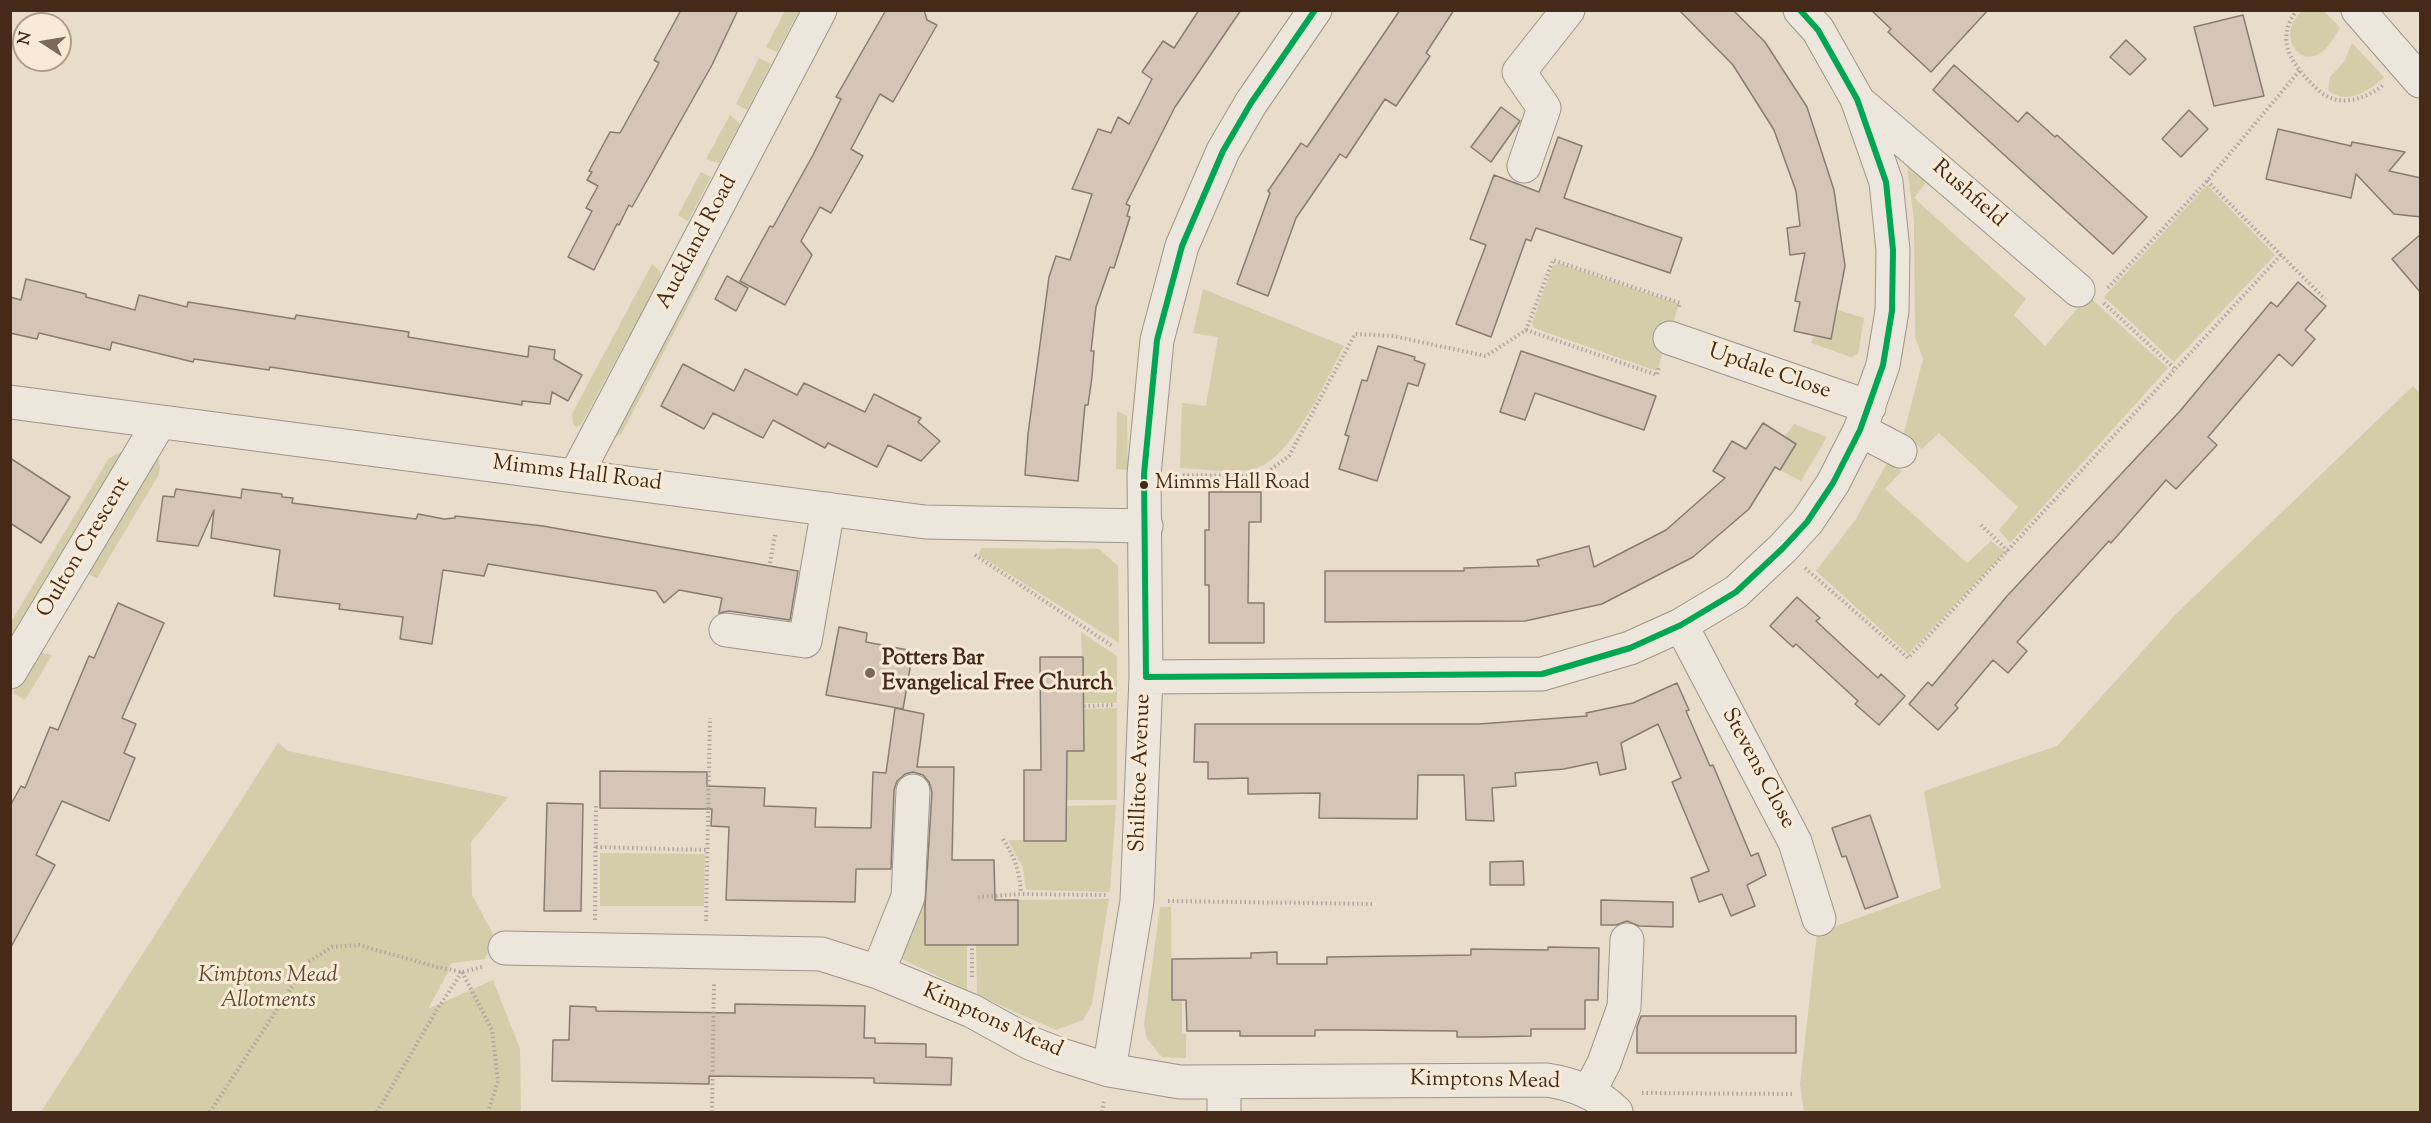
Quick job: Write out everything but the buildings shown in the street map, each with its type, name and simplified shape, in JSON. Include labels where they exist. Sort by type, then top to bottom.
[{"type":"street","name":"Auckland Road","points":[[576,475],[820,10]]},
{"type":"street","name":"Shillitoe Avenue","points":[[1109,1070],[1137,898],[1146,672],[1144,474],[1157,340],[1182,246],[1223,151],[1251,103],[1315,10]]},
{"type":"street","points":[[1524,166],[1544,108],[1519,72],[1568,10]]},
{"type":"street","name":"Rushfield","points":[[1146,672],[1542,674],[1630,648],[1682,625],[1736,592],[1783,548],[1807,522],[1833,483],[1865,419],[1883,365],[1890,322],[1893,250],[1886,182],[1857,99],[1818,30],[1800,10]]},
{"type":"street","points":[[2358,10],[2406,80]]},
{"type":"street","name":"Rushfield","points":[[1857,99],[2089,294]]},
{"type":"street","name":"Updale Close","points":[[1670,338],[1865,419],[1900,450]]},
{"type":"street","name":"Mimms Hall Road","points":[[10,402],[925,522],[1146,526]]},
{"type":"street","name":"Oulton Crescent","points":[[10,672],[159,423]]},
{"type":"street","points":[[726,630],[805,641],[828,509]]},
{"type":"street","name":"Stevens Close","points":[[1682,625],[1795,842],[1819,919]]},
{"type":"street","points":[[878,972],[908,897],[913,790]]},
{"type":"street","points":[[1606,1105],[1604,1063],[1624,1007],[1627,940]]},
{"type":"street","name":"Kimptons Mead","points":[[505,948],[820,954],[878,972],[972,1011],[1030,1043],[1109,1070],[1180,1082],[1224,1097],[1547,1080],[1569,1083],[1606,1105]]},
{"type":"path","points":[[2297,10],[2289,21],[2285,39],[2289,55],[2320,92],[2331,98],[2343,100],[2361,98],[2406,80]]},
{"type":"path","points":[[2174,368],[2089,294],[2207,181],[2300,70]]},
{"type":"path","points":[[2207,181],[2325,299]]},
{"type":"path","points":[[1783,548],[1908,658],[2281,255]]},
{"type":"path","points":[[1144,474],[1262,476],[1288,456],[1355,334],[1393,336],[1486,356],[1526,330],[1553,260],[1680,303],[1656,375],[1526,330]]},
{"type":"path","points":[[1982,525],[2008,551]]},
{"type":"path","points":[[771,563],[776,535]]},
{"type":"path","points":[[967,550],[1146,672]]},
{"type":"path","points":[[710,718],[707,850],[712,1113]]},
{"type":"path","points":[[595,950],[596,804]]},
{"type":"path","points":[[1003,839],[1013,854],[1020,873],[1021,894]]},
{"type":"path","points":[[596,847],[707,850]]},
{"type":"path","points":[[978,897],[1021,894],[1375,904]]},
{"type":"path","points":[[210,1113],[308,962],[332,946],[359,945],[462,972]]},
{"type":"path","points":[[376,1113],[436,1011],[462,972]]},
{"type":"path","points":[[462,972],[492,1030],[498,1081],[488,1113]]},
{"type":"path","points":[[1606,1105],[1635,1093],[1793,1094]]},
{"type":"green space","points":[[785,11],[799,11],[777,52],[766,47]]},
{"type":"green space","points":[[2302,11],[2324,11],[2340,28],[2323,51],[2308,57],[2296,51],[2291,38],[2294,21]]},
{"type":"green space","points":[[2352,43],[2384,77],[2358,95],[2342,97],[2328,90],[2330,77],[2344,62]]},
{"type":"green space","points":[[759,58],[771,64],[747,110],[736,104]]},
{"type":"green space","points":[[730,115],[740,124],[719,163],[706,159]]},
{"type":"green space","points":[[1906,158],[1930,177],[1914,198],[2026,299],[2014,315],[2045,346],[2088,296],[2168,368],[2010,543],[1999,530],[2018,507],[1939,433],[1922,449],[1904,433],[1923,359],[1915,337],[1914,220]]},
{"type":"green space","points":[[701,172],[711,177],[688,221],[678,215]]},
{"type":"green space","points":[[2207,185],[2275,255],[2174,362],[2104,297]]},
{"type":"green space","points":[[698,257],[710,263],[621,435],[605,440]]},
{"type":"green space","points":[[652,264],[661,272],[658,282],[581,425],[576,427],[573,424],[572,414]]},
{"type":"green space","points":[[1560,264],[1679,304],[1657,371],[1534,328],[1532,323],[1553,265]]},
{"type":"green space","points":[[1203,289],[1344,346],[1305,419],[1292,438],[1264,465],[1249,470],[1180,468],[1182,403],[1206,406],[1218,337],[1193,333]]},
{"type":"green space","points":[[1838,310],[1864,318],[1858,354],[1851,357],[1811,343],[1814,336],[1831,339]]},
{"type":"green space","points":[[2413,386],[2420,394],[2420,1112],[1804,1112],[1800,1084],[1817,933],[1941,888],[1924,791],[2057,746],[2176,614]]},
{"type":"green space","points":[[1117,411],[1127,416],[1128,470],[1116,469]]},
{"type":"green space","points":[[1794,424],[1827,437],[1801,481],[1780,470],[1796,444],[1785,436]]},
{"type":"green space","points":[[123,451],[11,648],[11,622],[109,458]]},
{"type":"green space","points":[[158,451],[160,468],[158,476],[97,578],[86,573]]},
{"type":"green space","points":[[1888,461],[1902,471],[1885,489],[1967,563],[1991,541],[2005,552],[1908,654],[1816,571],[1856,519]]},
{"type":"green space","points":[[981,548],[1099,549],[1118,566],[1119,643],[979,555]]},
{"type":"green space","points":[[1081,632],[1117,656],[1117,703],[1084,703]]},
{"type":"green space","points":[[39,652],[52,655],[25,700],[13,693]]},
{"type":"green space","points":[[1117,708],[1117,800],[1066,800],[1067,770],[1064,752],[1084,750],[1083,709]]},
{"type":"green space","name":"Kimptons Mead Allotments","points":[[278,743],[288,751],[508,797],[471,842],[472,895],[494,936],[485,959],[451,963],[428,1009],[493,980],[520,1049],[521,1112],[41,1112]]},
{"type":"green space","points":[[1116,805],[1110,892],[1026,890],[1023,868],[1008,840],[1066,841],[1066,806]]},
{"type":"green space","points":[[600,853],[705,854],[704,906],[600,906]]},
{"type":"green space","points":[[1109,899],[1092,1004],[1083,1020],[1056,1030],[977,995],[976,945],[1018,900]]},
{"type":"green space","points":[[922,901],[925,901],[925,945],[967,945],[967,990],[900,958]]},
{"type":"green space","points":[[1160,907],[1171,907],[1172,1000],[1182,1000],[1182,1033],[1186,1034],[1186,1058],[1162,1057],[1147,1039],[1144,1025]]},
{"type":"transit line","points":[[1315,10],[1251,103],[1223,151],[1182,246],[1157,340],[1144,474],[1146,677],[1542,674],[1630,648],[1681,625],[1736,592],[1783,548],[1807,522],[1833,483],[1860,430],[1883,365],[1892,311],[1893,250],[1886,182],[1857,99],[1818,30],[1800,10]]},
{"type":"place","name":"Mimms Hall Road","points":[[1144,485]]},
{"type":"place","name":"Potters Bar Evangelical Free Church","points":[[870,673]]}]
